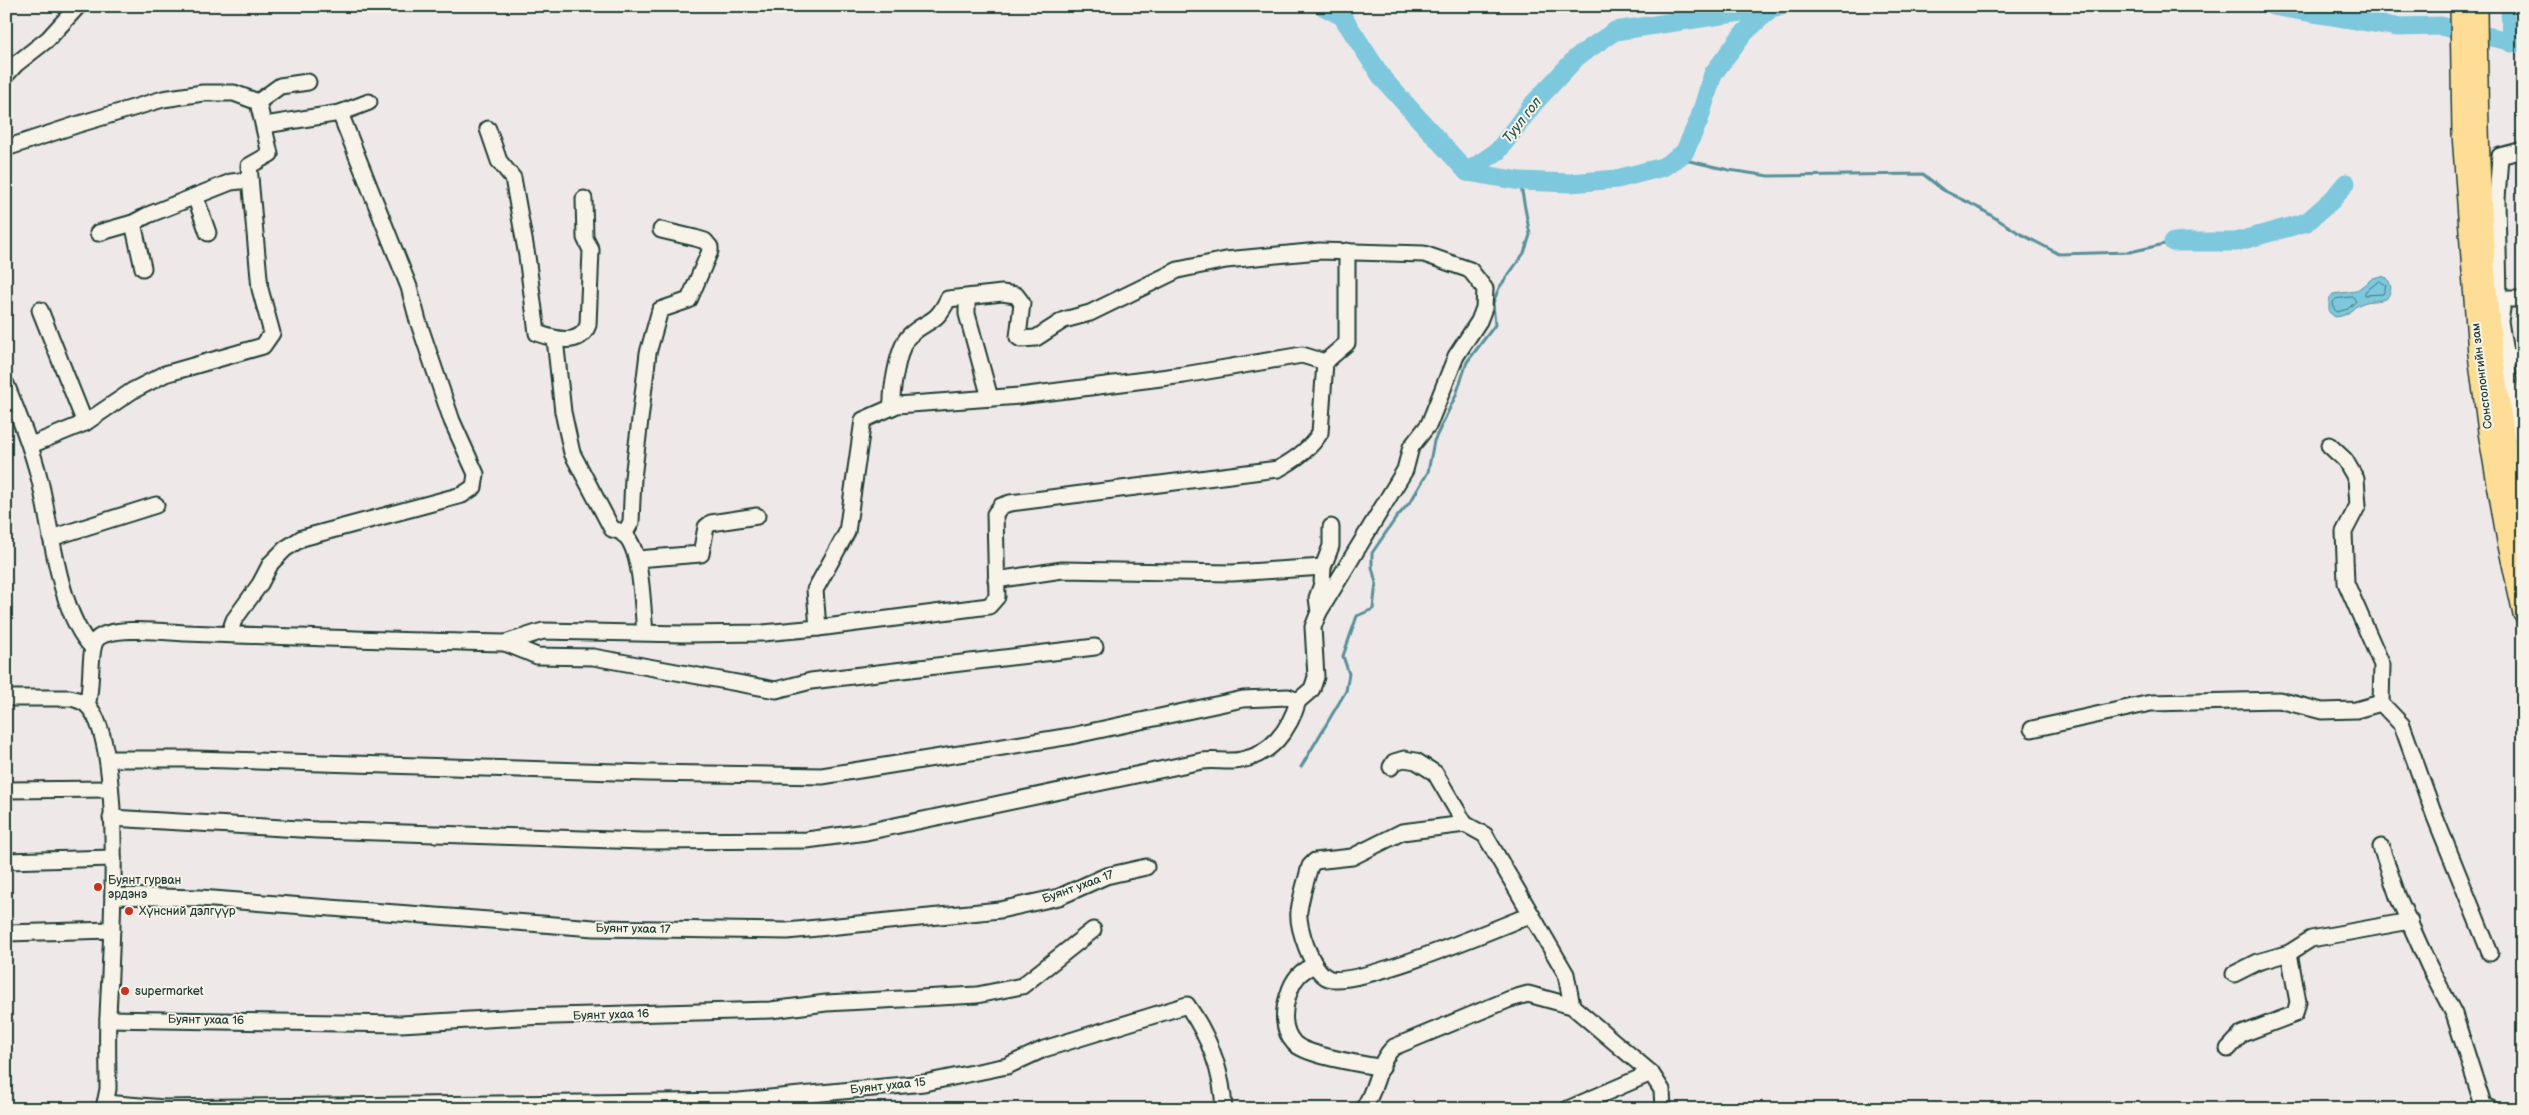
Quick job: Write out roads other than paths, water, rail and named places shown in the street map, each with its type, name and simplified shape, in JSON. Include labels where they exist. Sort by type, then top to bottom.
[{"type":"main road","points":[[2460,6],[2470,131]]},
{"type":"main road","points":[[2470,131],[2476,6]]},
{"type":"main road","name":"Сонсголонгийн зам","points":[[2470,131],[2496,307],[2499,357],[2518,494],[2523,547]]},
{"type":"main road","name":"Сонсголонгийн зам","points":[[2470,131],[2477,345],[2507,540],[2523,614]]},
{"type":"street","points":[[6,74],[48,39],[78,6]]},
{"type":"street","points":[[258,102],[280,86],[308,82]]},
{"type":"street","points":[[6,148],[164,99],[203,93],[234,93],[258,102]]},
{"type":"street","points":[[31,445],[85,423],[132,391],[165,374],[263,346],[272,333],[260,289],[249,166],[270,154],[265,125],[258,102]]},
{"type":"street","points":[[265,125],[340,113],[370,102]]},
{"type":"street","points":[[229,634],[234,620],[260,584],[271,563],[285,549],[302,538],[462,495],[474,487],[476,474],[449,412],[418,321],[409,287],[340,113]]},
{"type":"street","points":[[488,129],[499,161],[514,178],[528,256],[537,333],[555,340],[578,338],[586,332],[588,325],[591,250],[585,238],[584,199]]},
{"type":"street","points":[[2523,150],[2500,156],[2497,199],[2496,307],[2523,299]]},
{"type":"street","points":[[98,233],[133,223],[148,214],[231,182],[250,180]]},
{"type":"street","points":[[195,196],[208,233]]},
{"type":"street","points":[[133,223],[142,268]]},
{"type":"street","points":[[624,535],[631,522],[633,478],[648,353],[660,310],[689,300],[710,252],[710,247],[705,241],[661,230]]},
{"type":"street","points":[[111,818],[317,830],[643,841],[807,840],[866,832],[1202,761],[1239,761],[1258,756],[1274,745],[1294,715],[1298,701],[1312,689],[1316,677],[1313,627],[1319,612],[1405,470],[1411,447],[1429,424],[1456,356],[1479,321],[1484,308],[1485,289],[1470,270],[1424,254],[1319,251],[1226,260],[1178,270],[1090,313],[1064,320],[1036,338],[1021,339],[1018,337],[1022,303],[1016,294],[1002,293],[948,299],[941,314],[910,335],[903,343],[891,396],[892,407]]},
{"type":"street","points":[[87,705],[92,685],[92,646],[98,638],[107,632],[504,643],[543,631],[684,634],[763,633],[818,628],[989,606],[997,597],[995,514],[1001,506],[1010,503],[1278,469],[1294,460],[1314,442],[1320,432],[1325,362],[1347,343],[1347,251]]},
{"type":"street","points":[[967,298],[967,314],[990,398]]},
{"type":"street","points":[[40,310],[85,423]]},
{"type":"street","points":[[555,340],[563,412],[572,452],[612,529],[624,535],[632,545],[637,559],[645,632]]},
{"type":"street","points":[[818,628],[815,590],[847,532],[863,420],[897,405],[990,398],[1184,375],[1302,355],[1325,362]]},
{"type":"street","points":[[2523,358],[2499,357],[2523,442]]},
{"type":"street","points":[[6,384],[31,445],[55,558],[76,627],[92,646]]},
{"type":"street","points":[[2329,445],[2345,460],[2356,479],[2358,505],[2344,532],[2346,583],[2382,665],[2381,703],[2402,725],[2435,817],[2490,953]]},
{"type":"street","points":[[51,538],[156,505]]},
{"type":"street","points":[[637,559],[702,554],[706,527],[711,523],[757,516]]},
{"type":"street","points":[[1319,612],[1317,598],[1322,584],[1323,567],[1331,546],[1331,527]]},
{"type":"street","points":[[996,580],[1062,570],[1232,573],[1323,567]]},
{"type":"street","points":[[504,643],[537,656],[593,657],[776,690],[811,681],[1095,647]]},
{"type":"street","points":[[108,759],[194,759],[648,773],[822,776],[1071,736],[1243,698],[1288,697],[1298,701]]},
{"type":"street","points":[[6,698],[70,698],[87,705],[94,716],[108,759],[113,896],[108,1018],[108,1089],[105,1106]]},
{"type":"street","points":[[2032,729],[2151,703],[2279,700],[2322,712],[2356,710],[2381,703]]},
{"type":"street","points":[[1391,767],[1394,762],[1404,759],[1416,761],[1435,773],[1465,824],[1485,835],[1508,871],[1530,915],[1566,974],[1572,1006]]},
{"type":"street","points":[[6,790],[110,789]]},
{"type":"street","points":[[1465,824],[1402,832],[1352,857],[1315,861],[1310,866],[1299,911],[1300,926],[1314,966],[1327,978],[1347,979],[1428,955],[1530,915]]},
{"type":"street","points":[[2381,846],[2398,897],[2429,966],[2454,1014],[2482,1108]]},
{"type":"street","points":[[6,861],[113,858]]},
{"type":"street","name":"Буянт ухаа 17","points":[[113,896],[200,898],[594,928],[787,930],[1000,910],[1059,897],[1106,876],[1146,867]]},
{"type":"street","points":[[2234,974],[2258,962],[2289,953],[2311,939],[2410,921]]},
{"type":"street","points":[[6,933],[112,930]]},
{"type":"street","name":"Буянт ухаа 16","points":[[108,1018],[401,1024],[520,1017],[771,1010],[826,1003],[977,995],[1022,986],[1093,930]]},
{"type":"street","points":[[2228,1049],[2242,1034],[2295,1014],[2298,1002],[2289,953]]},
{"type":"street","points":[[1314,966],[1301,972],[1294,981],[1288,996],[1284,1013],[1285,1025],[1294,1043],[1311,1053],[1382,1068]]},
{"type":"street","points":[[1363,1109],[1387,1054],[1394,1047],[1510,999],[1528,994],[1572,1006],[1650,1073],[1662,1090],[1663,1109]]},
{"type":"street","name":"Буянт ухаа 15","points":[[105,1106],[164,1108],[739,1102],[924,1082],[1007,1066],[1044,1049],[1187,1005],[1207,1040],[1223,1082],[1224,1109]]},
{"type":"street","points":[[1568,1109],[1650,1073]]},
{"type":"water","points":[[2381,276],[2387,278],[2391,286],[2387,298],[2363,303],[2340,316],[2335,317],[2329,312],[2329,299],[2333,294],[2356,291],[2373,278]]},
{"type":"waterway","name":"Туул гол","points":[[1323,6],[1342,16],[1383,79],[1467,172],[1498,151],[1534,103],[1577,57],[1615,31],[1781,6]]},
{"type":"waterway","points":[[2272,6],[2397,27],[2440,26],[2523,44]]},
{"type":"waterway","points":[[2510,6],[2511,43]]},
{"type":"waterway","points":[[1467,172],[1520,181],[1570,183],[1617,179],[1663,167],[1684,153],[1699,120],[1713,74],[1742,35],[1770,9]]},
{"type":"waterway","points":[[1676,158],[1729,170],[1769,176],[1923,174],[1943,190],[1981,209],[2019,233],[2059,254],[2130,252],[2173,242]]},
{"type":"waterway","points":[[1301,767],[1346,691],[1349,674],[1343,656],[1357,616],[1373,609],[1376,583],[1372,567],[1372,553],[1396,518],[1411,501],[1428,472],[1434,441],[1456,395],[1467,362],[1495,325],[1493,303],[1499,288],[1524,253],[1530,235],[1520,181]]},
{"type":"waterway","points":[[2173,242],[2236,242],[2307,222],[2332,200],[2346,183]]},
{"type":"place","name":"Буянт гурван эрдэнэ","points":[[98,887]]},
{"type":"place","name":"Хүнсний дэлгүүр","points":[[129,911]]},
{"type":"place","name":"supermarket","points":[[125,991]]}]
